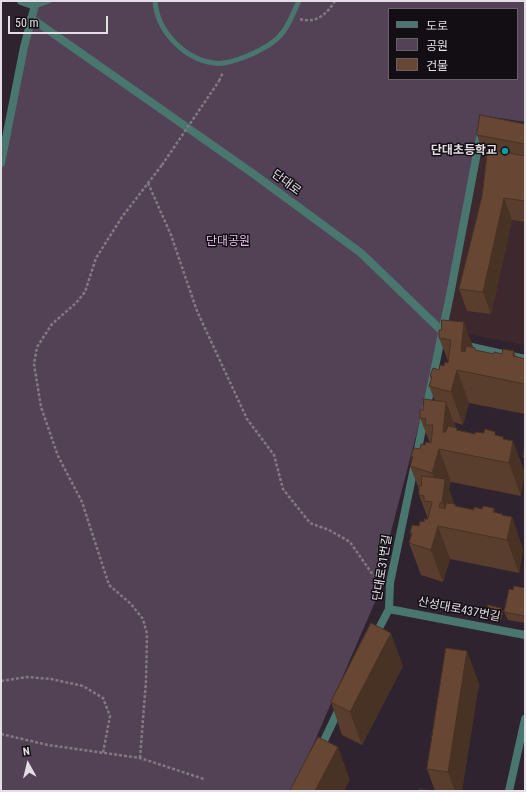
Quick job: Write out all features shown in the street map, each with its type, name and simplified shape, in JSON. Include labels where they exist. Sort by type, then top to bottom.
[{"type":"street","points":[[1,164],[7,127],[35,4],[21,1]]},
{"type":"street","name":"단대로","points":[[31,18],[255,175],[361,253],[454,342],[525,359]]},
{"type":"street","name":"단대로31번길","points":[[371,644],[388,609],[390,583],[443,332],[483,120]]},
{"type":"street","name":"산성대로437번길","points":[[388,609],[525,635]]},
{"type":"street","points":[[316,756],[344,700]]},
{"type":"street","points":[[509,791],[525,719]]},
{"type":"lane","points":[[35,4],[49,1]]},
{"type":"lane","points":[[155,1],[156,9],[164,28],[176,45],[194,58],[215,64],[236,60],[257,52],[273,42],[284,31],[299,1]]},
{"type":"path","points":[[292,16],[304,20],[316,20],[329,12],[335,1]]},
{"type":"path","points":[[140,758],[146,681],[147,634],[143,619],[131,604],[109,585],[82,502],[58,456],[41,408],[34,364],[37,347],[52,324],[85,292],[96,258],[122,217],[162,165],[219,81]]},
{"type":"path","points":[[148,183],[171,235],[197,311],[247,419],[274,455],[283,489],[310,523],[329,530],[350,542],[373,575],[390,583]]},
{"type":"path","points":[[1,681],[26,677],[51,679],[83,686],[103,698],[110,716],[103,753]]},
{"type":"path","points":[[1,734],[48,745],[140,758],[204,779]]},
{"type":"shaded area","points":[[486,131],[525,138],[525,345],[445,330]]},
{"type":"green space","name":"단대공원","points":[[36,1],[525,1],[525,122],[480,115],[443,332],[379,578],[375,602],[293,791],[1,791],[1,161]]},
{"type":"building","points":[[480,115],[525,124],[525,144],[477,135]]},
{"type":"building","points":[[488,149],[525,156],[525,201],[504,198],[483,292],[459,289],[482,196]]},
{"type":"building","points":[[442,320],[464,322],[461,351],[465,352],[466,346],[475,348],[475,350],[502,354],[503,349],[514,351],[513,356],[525,359],[525,384],[457,370],[451,392],[429,386],[433,368],[439,370],[440,365],[444,366],[445,362],[448,363],[451,340],[439,338],[439,330],[441,330]]},
{"type":"building","points":[[424,399],[446,402],[443,432],[446,432],[448,426],[457,428],[456,430],[475,434],[475,432],[484,433],[485,429],[495,432],[495,435],[503,437],[503,439],[513,441],[509,463],[439,449],[432,473],[410,466],[414,448],[420,449],[421,444],[425,445],[426,442],[431,443],[433,425],[425,425],[426,419],[420,418],[420,410],[423,410]]},
{"type":"building","points":[[525,445],[525,458],[523,457]]},
{"type":"building","points":[[422,476],[445,479],[442,503],[440,503],[439,507],[445,509],[446,503],[455,504],[455,506],[474,510],[474,507],[482,509],[483,506],[494,508],[493,512],[512,517],[507,540],[438,526],[431,550],[409,543],[412,533],[410,533],[412,525],[419,526],[420,521],[424,522],[424,519],[428,519],[432,502],[424,501],[424,496],[419,495],[419,486],[421,486]]},
{"type":"building","points":[[514,586],[525,588],[525,616],[504,612],[509,589],[513,590]]},
{"type":"building","points":[[488,605],[501,608],[499,616],[487,613]]},
{"type":"building","points":[[371,623],[391,633],[350,712],[331,702]]},
{"type":"building","points":[[446,648],[467,651],[448,772],[427,769]]},
{"type":"building","points":[[318,737],[338,747],[315,791],[290,791]]},
{"type":"building","points":[[420,789],[432,791],[420,791]]},
{"type":"place","name":"단대초등학교","points":[[505,151]]}]
